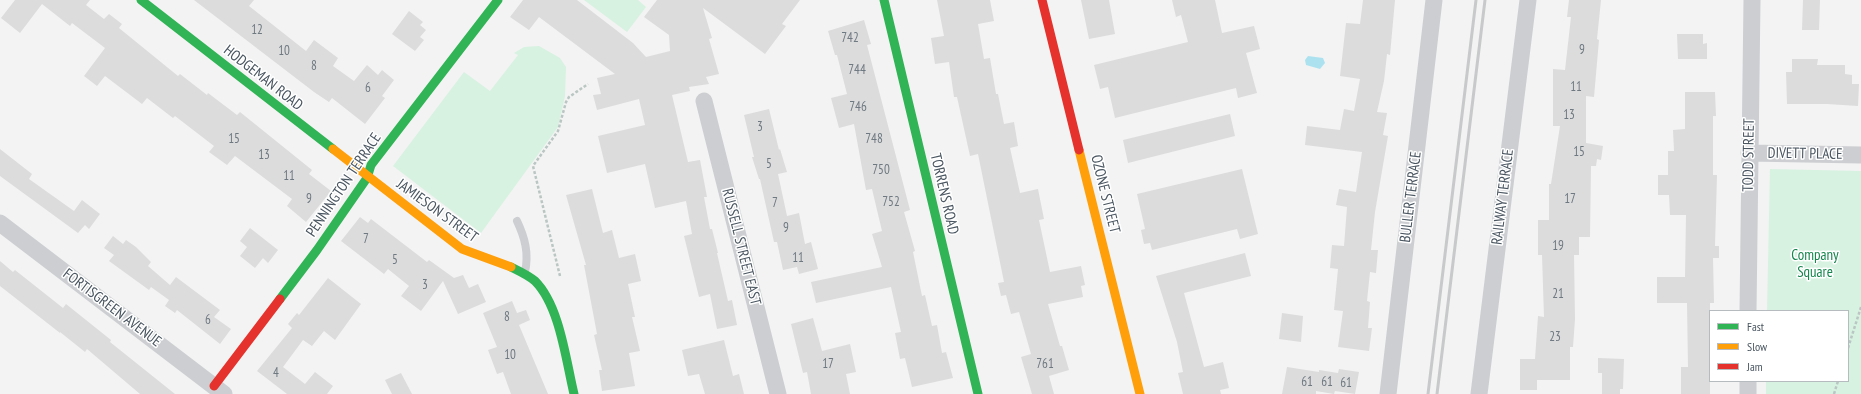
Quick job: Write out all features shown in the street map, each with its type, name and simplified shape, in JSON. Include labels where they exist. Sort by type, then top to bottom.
[{"type":"street","name":"HODGEMAN ROAD","points":[[141,0],[368,178]]},
{"type":"street","name":"PENNINGTON TERRACE","points":[[219,390],[368,178],[371,165],[498,0]]},
{"type":"street","name":"TORRENS ROAD","points":[[884,0],[978,394]]},
{"type":"street","name":"OZONE STREET","points":[[1042,0],[1140,394]]},
{"type":"street","name":"BULLER TERRACE","points":[[1388,394],[1434,0]]},
{"type":"street","name":"RAILWAY TERRACE","points":[[1478,394],[1528,0]]},
{"type":"street","name":"TODD STREET","points":[[1748,310],[1752,0]]},
{"type":"street","name":"RUSSELL STREET EAST","points":[[704,101],[778,394]]},
{"type":"street","name":"DIVETT PLACE","points":[[1749,153],[1861,155]]},
{"type":"street","name":"JAMIESON STREET","points":[[368,178],[462,249],[479,258],[525,273],[543,289],[552,310],[574,394]]},
{"type":"street","name":"FORTISGREEN AVENUE","points":[[0,223],[219,390]]},
{"type":"street","points":[[1748,382],[1748,394]]},
{"type":"lane","points":[[517,221],[525,239],[527,256],[525,273]]},
{"type":"path","points":[[560,276],[533,166],[558,131],[566,102],[569,97],[588,84]]},
{"type":"path","points":[[1849,345],[1861,307]]},
{"type":"path","points":[[1834,394],[1838,382]]},
{"type":"green space","points":[[584,0],[638,0],[646,7],[627,32]]},
{"type":"green space","points":[[539,46],[560,58],[566,67],[565,96],[558,127],[481,233],[393,166],[464,72],[490,91],[518,55],[514,53],[524,47]]},
{"type":"green space","name":"Company Square","points":[[1770,169],[1861,171],[1861,394],[1766,394],[1766,382],[1849,382],[1849,310],[1767,310]]},
{"type":"water","points":[[1308,56],[1323,58],[1325,63],[1320,69],[1306,65],[1305,60]]},
{"type":"building","points":[[15,0],[90,0],[86,5],[104,19],[109,14],[122,24],[119,28],[178,76],[180,74],[207,95],[208,93],[237,115],[240,112],[312,170],[309,174],[331,191],[306,222],[287,206],[292,199],[235,156],[227,165],[209,152],[214,146],[175,116],[173,118],[147,98],[142,104],[105,76],[97,86],[84,76],[105,48],[72,23],[70,26],[42,4],[20,33],[1,18]]},
{"type":"building","points":[[194,0],[254,0],[249,6],[306,51],[314,40],[338,58],[333,66],[354,81],[367,65],[378,75],[382,70],[394,80],[382,96],[385,98],[365,124],[332,98],[329,102],[314,92]]},
{"type":"building","points":[[523,0],[577,0],[633,43],[646,57],[670,51],[669,35],[644,17],[657,0],[800,0],[782,24],[786,26],[765,54],[703,8],[712,38],[709,39],[719,74],[706,77],[709,84],[689,87],[690,91],[672,95],[688,162],[700,160],[707,197],[704,197],[710,229],[712,229],[718,253],[728,301],[732,300],[737,325],[717,329],[710,294],[699,297],[684,236],[692,234],[686,201],[655,208],[645,164],[607,173],[598,136],[645,125],[639,99],[597,110],[593,95],[601,94],[597,78],[615,74],[539,17],[529,30],[510,17]]},
{"type":"building","points":[[937,0],[990,0],[994,21],[978,24],[984,59],[990,58],[996,94],[998,94],[1004,124],[1014,122],[1018,146],[1010,148],[1020,193],[1038,189],[1044,219],[1039,220],[1050,272],[1081,266],[1085,285],[1081,286],[1083,297],[1048,304],[1060,346],[1062,346],[1069,370],[1049,376],[1054,394],[1032,394],[1021,357],[1031,354],[1019,312],[1011,314],[1006,295],[1001,296],[998,283],[1004,282],[978,154],[970,156],[957,97],[954,97],[949,62],[935,64],[931,38],[944,36]]},
{"type":"building","points":[[1081,0],[1109,0],[1115,34],[1089,39]]},
{"type":"building","points":[[1172,0],[1215,0],[1222,33],[1254,26],[1260,49],[1246,53],[1257,93],[1238,98],[1236,88],[1115,118],[1108,87],[1100,89],[1094,65],[1188,42],[1181,15],[1176,17]]},
{"type":"building","points":[[1363,0],[1395,0],[1390,55],[1387,54],[1384,81],[1377,112],[1387,113],[1383,135],[1388,136],[1375,212],[1371,250],[1378,250],[1376,273],[1370,272],[1367,301],[1370,302],[1368,328],[1372,328],[1369,351],[1338,347],[1343,311],[1334,310],[1338,269],[1330,268],[1332,245],[1344,246],[1347,207],[1336,205],[1339,189],[1356,192],[1362,152],[1305,145],[1307,126],[1340,130],[1344,109],[1354,111],[1360,79],[1340,76],[1346,23],[1360,24]]},
{"type":"building","points":[[1569,0],[1601,0],[1594,97],[1586,96],[1586,143],[1603,146],[1601,160],[1597,159],[1596,166],[1591,166],[1590,237],[1579,237],[1579,255],[1574,255],[1575,319],[1573,347],[1570,347],[1570,380],[1537,380],[1537,390],[1520,390],[1520,359],[1535,359],[1538,316],[1544,317],[1542,255],[1538,255],[1538,220],[1549,220],[1549,184],[1551,184],[1560,126],[1553,126],[1553,69],[1565,70],[1571,17],[1567,17]]},
{"type":"building","points":[[1803,0],[1820,0],[1819,30],[1802,30]]},
{"type":"building","points":[[409,11],[423,22],[420,25],[426,30],[420,37],[424,40],[415,51],[392,34]]},
{"type":"building","points":[[864,20],[871,44],[867,45],[910,210],[904,212],[915,251],[913,252],[922,296],[925,295],[932,326],[937,325],[942,353],[946,352],[953,378],[912,387],[905,358],[900,359],[895,333],[901,332],[891,287],[816,303],[811,282],[882,267],[872,234],[882,231],[872,189],[866,190],[854,124],[839,128],[831,98],[847,94],[837,55],[835,55],[828,31]]},
{"type":"building","points":[[1677,34],[1703,34],[1703,44],[1707,43],[1707,59],[1678,59]]},
{"type":"building","points":[[1792,59],[1818,59],[1817,65],[1845,65],[1845,74],[1852,75],[1852,84],[1859,84],[1858,106],[1787,104],[1786,72],[1792,72]]},
{"type":"building","points":[[1685,92],[1715,92],[1716,116],[1713,116],[1713,175],[1717,175],[1715,246],[1719,246],[1719,258],[1713,258],[1714,303],[1710,303],[1709,310],[1710,394],[1681,394],[1681,367],[1688,367],[1687,303],[1657,303],[1657,277],[1685,277],[1686,215],[1670,215],[1669,195],[1658,195],[1658,175],[1668,175],[1668,151],[1674,151],[1673,130],[1685,129]]},
{"type":"building","points":[[769,109],[779,150],[780,149],[787,172],[778,174],[787,216],[799,213],[805,244],[811,242],[818,269],[799,274],[797,267],[783,270],[777,242],[774,242],[760,179],[752,157],[754,157],[744,115]]},
{"type":"building","points":[[1230,114],[1235,136],[1128,163],[1123,140]]},
{"type":"building","points":[[0,149],[32,174],[29,179],[74,211],[82,200],[100,214],[89,229],[85,225],[78,233],[0,176]]},
{"type":"building","points":[[1242,169],[1258,234],[1240,239],[1237,229],[1152,250],[1150,243],[1144,244],[1141,230],[1145,229],[1137,194]]},
{"type":"building","points":[[592,189],[603,233],[612,230],[619,258],[635,254],[641,281],[628,284],[635,317],[632,317],[640,351],[629,353],[635,386],[602,391],[599,370],[602,370],[594,335],[597,334],[584,265],[586,265],[566,195]]},
{"type":"building","points":[[360,217],[368,223],[371,219],[427,262],[429,260],[454,278],[463,275],[469,288],[478,284],[486,302],[458,314],[443,281],[421,311],[401,296],[409,286],[388,269],[384,274],[341,241]]},
{"type":"building","points":[[250,228],[278,250],[268,263],[263,258],[255,268],[240,256],[247,247],[240,241]]},
{"type":"building","points":[[113,236],[123,244],[126,240],[136,247],[151,262],[148,266],[170,285],[176,277],[220,310],[214,317],[231,329],[220,344],[177,310],[175,313],[165,306],[169,300],[151,287],[149,290],[109,261],[114,255],[104,248]]},
{"type":"building","points":[[1245,253],[1251,276],[1184,293],[1204,367],[1223,362],[1229,388],[1220,390],[1221,394],[1183,394],[1178,373],[1183,372],[1177,342],[1156,276]]},
{"type":"building","points":[[0,261],[13,272],[15,270],[63,308],[66,304],[111,340],[110,342],[175,394],[140,394],[87,349],[85,352],[0,286]]},
{"type":"building","points":[[328,278],[361,304],[335,340],[324,331],[312,346],[303,340],[283,367],[305,384],[315,372],[333,386],[327,394],[287,394],[257,371],[292,328],[288,324],[297,313],[299,315]]},
{"type":"building","points":[[512,301],[517,313],[526,310],[530,320],[519,325],[548,394],[511,394],[503,372],[497,374],[488,350],[497,347],[483,313]]},
{"type":"building","points":[[1282,313],[1303,316],[1301,342],[1279,339]]},
{"type":"building","points":[[813,318],[822,351],[850,344],[856,372],[846,374],[850,394],[811,394],[807,372],[803,373],[791,324]]},
{"type":"building","points":[[724,340],[733,376],[739,374],[744,394],[705,394],[699,374],[688,376],[682,350]]},
{"type":"building","points":[[1598,358],[1624,359],[1623,389],[1620,389],[1620,394],[1602,394],[1602,373],[1598,373]]},
{"type":"building","points":[[1287,367],[1319,372],[1319,370],[1338,373],[1339,369],[1359,372],[1355,394],[1335,391],[1334,394],[1316,391],[1316,394],[1282,394]]},
{"type":"building","points":[[401,373],[412,394],[392,394],[385,380]]},
{"type":"railway","points":[[1428,394],[1476,0]]},
{"type":"railway","points":[[1437,394],[1485,0]]},
{"type":"traffic: fast","points":[[141,0],[333,149]]},
{"type":"traffic: fast","points":[[280,299],[317,250],[367,178],[371,165],[498,0]]},
{"type":"traffic: fast","points":[[884,0],[978,394]]},
{"type":"traffic: fast","points":[[511,267],[535,281],[544,292],[551,305],[561,334],[574,394]]},
{"type":"traffic: slow","points":[[333,149],[462,249],[511,267]]},
{"type":"traffic: slow","points":[[1079,150],[1140,394]]},
{"type":"traffic: jam","points":[[1042,0],[1079,150]]},
{"type":"traffic: jam","points":[[214,386],[280,299]]}]
